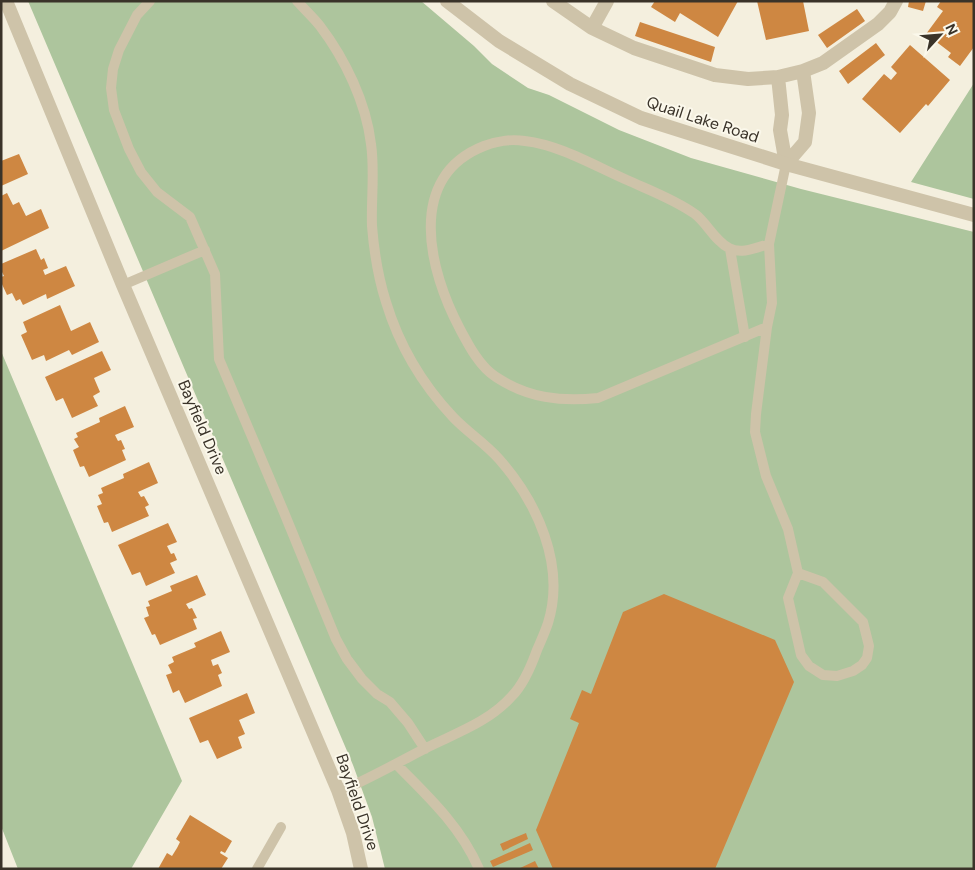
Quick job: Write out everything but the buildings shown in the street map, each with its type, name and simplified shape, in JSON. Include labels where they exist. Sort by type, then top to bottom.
[{"type":"street","name":"Bayfield Drive","points":[[6,1],[123,285],[338,790],[353,833],[361,869]]},
{"type":"street","name":"Quail Lake Road","points":[[447,1],[499,41],[570,84],[641,118],[786,164],[974,215]]},
{"type":"street","points":[[553,1],[592,28],[634,48],[715,75],[748,79],[802,71],[823,63],[878,24],[890,12],[896,1]]},
{"type":"street","points":[[592,28],[607,1]]},
{"type":"street","points":[[786,164],[805,142],[809,113],[802,71]]},
{"type":"street","points":[[778,76],[782,115],[780,130],[786,164]]},
{"type":"lane","points":[[150,1],[137,15],[119,50],[113,69],[111,88],[114,110],[129,149],[141,172],[157,192],[190,217],[205,250],[215,274],[219,359],[336,639],[347,659],[362,678],[377,694],[390,702],[408,723],[425,749]]},
{"type":"lane","points":[[297,1],[318,24],[328,39],[350,78],[365,113],[371,143],[372,226],[379,277],[386,302],[405,350],[421,378],[454,419],[483,443],[514,477],[529,500],[550,552],[552,572],[553,596],[549,622],[532,662],[514,695],[477,724],[358,783],[338,790]]},
{"type":"lane","points":[[767,327],[598,398],[574,401],[546,398],[521,390],[495,376],[480,361],[466,340],[448,306],[438,281],[431,236],[430,213],[434,196],[451,166],[484,146],[504,141],[524,140],[546,145],[677,202],[696,214],[717,238],[730,249],[744,251],[769,244]]},
{"type":"lane","points":[[786,164],[769,244],[772,304],[767,327],[756,414],[756,432],[766,476],[788,529],[798,573],[788,598],[801,655],[809,666],[823,675],[837,676],[853,671],[862,665],[867,658],[869,646],[863,622],[824,582],[798,573]]},
{"type":"lane","points":[[730,249],[745,337]]},
{"type":"lane","points":[[123,285],[205,250]]},
{"type":"lane","points":[[396,764],[433,801],[450,822],[471,851],[479,869]]},
{"type":"lane","points":[[257,869],[281,827]]},
{"type":"green space","points":[[28,1],[421,1],[474,46],[492,64],[528,88],[549,95],[619,130],[691,158],[801,189],[974,232],[974,869],[385,869],[372,817],[353,765]]},
{"type":"green space","points":[[974,83],[974,199],[911,182]]},
{"type":"green space","points":[[1,351],[182,781],[131,869],[18,869],[1,826]]}]
